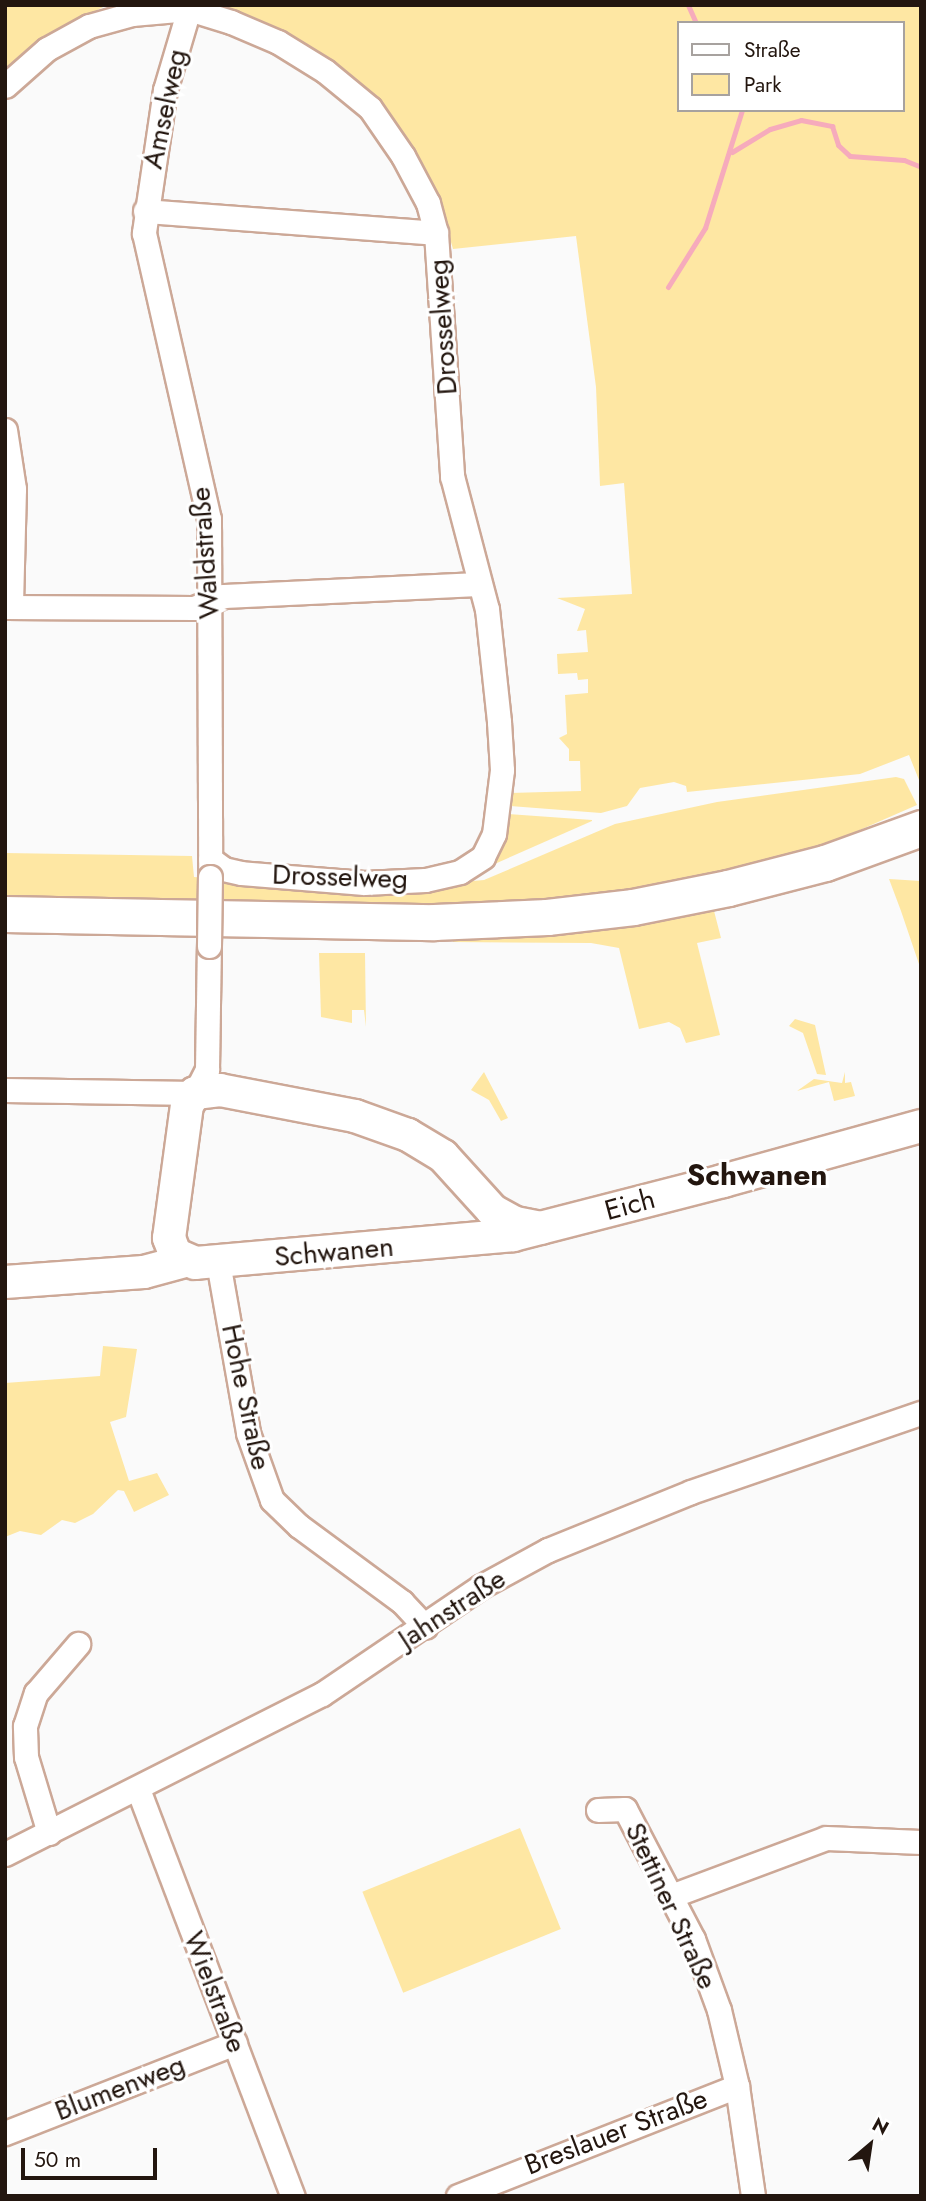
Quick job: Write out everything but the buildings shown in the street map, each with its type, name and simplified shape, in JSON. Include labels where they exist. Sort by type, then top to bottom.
[{"type":"main road","points":[[5,914],[434,922],[547,917],[634,907],[728,888],[825,863],[917,830]]},
{"type":"street","name":"Amselweg","points":[[145,211],[164,90],[189,9]]},
{"type":"street","name":"Amselweg","points":[[5,86],[47,49],[89,26],[132,14],[189,9],[278,42],[325,71],[370,108],[422,191],[436,233]]},
{"type":"street","name":"Drosselweg","points":[[145,211],[436,233],[452,476],[478,584],[487,609],[502,770],[494,834],[483,857],[467,869],[443,876],[364,883],[210,868]]},
{"type":"street","name":"Waldstraße","points":[[145,211],[146,245],[209,519],[212,601],[207,1069],[195,1093]]},
{"type":"street","points":[[5,430],[13,489],[8,607],[194,608],[224,596],[478,584]]},
{"type":"street","points":[[5,1090],[195,1093],[220,1090],[355,1116],[408,1135],[443,1156],[492,1210],[515,1223],[541,1228]]},
{"type":"street","points":[[5,1282],[100,1274],[145,1257],[177,1249],[183,1118],[195,1093]]},
{"type":"street","name":"Eich","points":[[483,1240],[541,1228],[921,1126]]},
{"type":"street","points":[[483,1240],[494,1219],[492,1210]]},
{"type":"street","name":"Schwanen","points":[[177,1249],[218,1262],[483,1240]]},
{"type":"street","name":"Hohe Straße","points":[[218,1262],[248,1433],[272,1500],[299,1526],[402,1602],[425,1627]]},
{"type":"street","name":"Jahnstraße","points":[[5,1854],[322,1694],[425,1627],[480,1587],[593,1530],[921,1413]]},
{"type":"street","points":[[49,1833],[26,1758],[26,1726],[36,1693],[78,1644]]},
{"type":"street","name":"Wielstraße","points":[[138,1789],[292,2195]]},
{"type":"street","name":"Stettiner Straße","points":[[598,1810],[625,1809],[693,1939],[719,2010],[737,2086],[753,2196]]},
{"type":"street","points":[[671,1896],[826,1838],[921,1842]]},
{"type":"street","name":"Blumenweg","points":[[5,2133],[234,2043]]},
{"type":"street","name":"Breslauer Straße","points":[[458,2196],[737,2086]]},
{"type":"green space","points":[[5,5],[107,5],[43,38],[5,68]]},
{"type":"green space","points":[[206,5],[921,5],[921,785],[909,755],[860,774],[687,792],[686,786],[674,782],[640,788],[627,806],[601,813],[510,806],[510,793],[581,791],[580,761],[569,761],[569,749],[559,738],[567,734],[565,695],[588,693],[588,679],[578,680],[577,673],[558,674],[557,654],[588,652],[586,630],[577,631],[585,609],[557,598],[632,594],[624,483],[600,486],[596,387],[576,236],[453,249],[438,197],[380,101],[334,62],[279,29]]},
{"type":"green space","points":[[896,777],[904,779],[917,805],[830,843],[680,884],[523,905],[5,902],[5,853],[192,856],[194,877],[373,890],[484,880],[615,824],[717,802]]},
{"type":"green space","points":[[507,814],[592,820],[592,821],[490,866]]},
{"type":"green space","points":[[889,879],[921,881],[921,970],[901,911]]},
{"type":"green space","points":[[713,907],[721,938],[697,943],[720,1035],[686,1043],[680,1028],[669,1022],[639,1029],[619,948],[591,943],[453,942],[450,937]]},
{"type":"green space","points":[[319,953],[365,953],[366,1027],[364,1010],[352,1010],[352,1023],[321,1017]]},
{"type":"green space","points":[[795,1019],[815,1025],[826,1075],[817,1074],[803,1033],[789,1026]]},
{"type":"green space","points":[[484,1072],[508,1118],[501,1121],[489,1100],[471,1090]]},
{"type":"green space","points":[[845,1072],[845,1083],[851,1082],[855,1096],[834,1101],[829,1082],[797,1091],[814,1079],[842,1083]]},
{"type":"green space","points":[[103,1346],[137,1349],[126,1417],[110,1422],[129,1481],[157,1473],[169,1495],[134,1512],[124,1491],[118,1490],[93,1514],[75,1523],[62,1520],[41,1535],[20,1531],[5,1537],[5,1383],[100,1376]]},
{"type":"green space","points":[[520,1828],[561,1929],[403,1993],[362,1892]]},
{"type":"waterway","points":[[688,5],[695,21]]},
{"type":"waterway","points":[[668,287],[705,228],[741,112]]},
{"type":"waterway","points":[[732,152],[770,129],[801,120],[832,126],[838,145],[850,156],[904,160],[921,167]]},
{"type":"district","name":"Schwanen","points":[[757,1175]]}]
